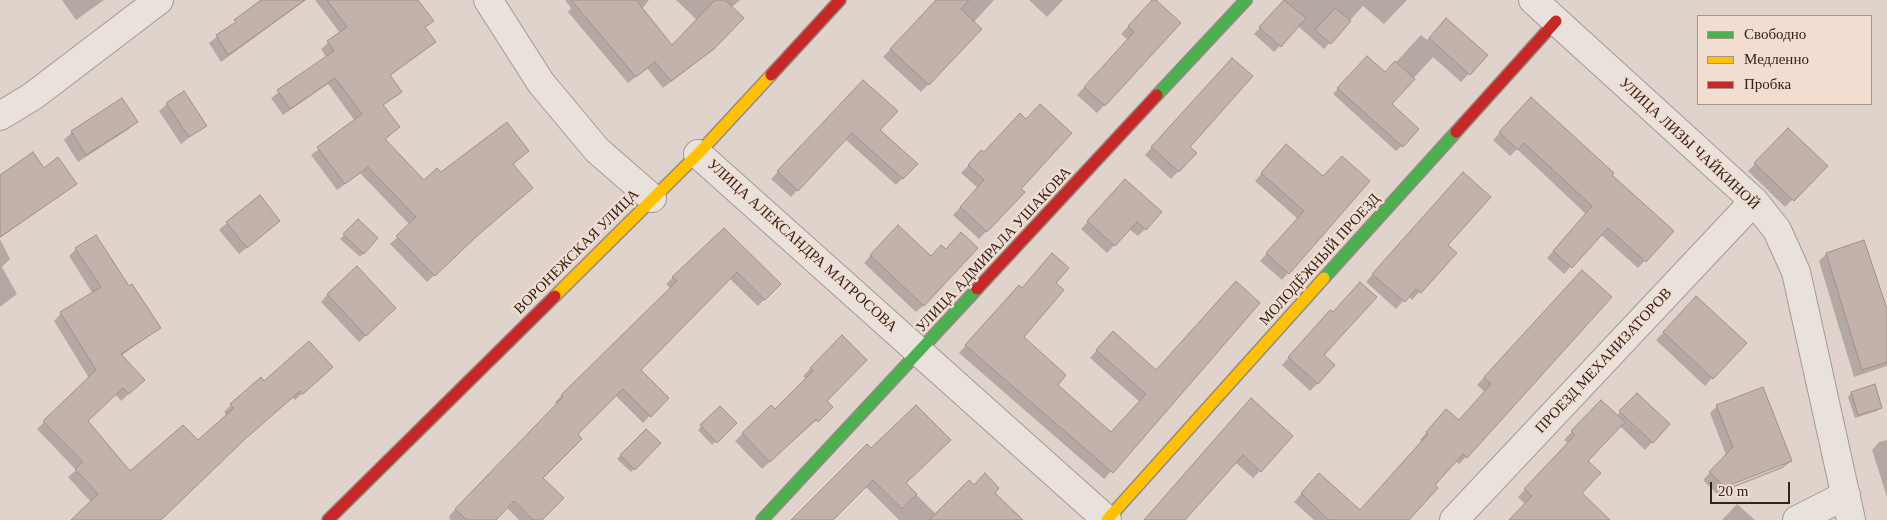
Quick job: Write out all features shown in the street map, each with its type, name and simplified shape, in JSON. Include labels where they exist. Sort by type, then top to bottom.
[{"type":"street","points":[[0,116],[32,96],[160,0]]},
{"type":"street","points":[[488,0],[541,83],[597,150],[652,198]]},
{"type":"street","name":"ВОРОНЕЖСКАЯ УЛИЦА","points":[[328,520],[698,154],[840,0]]},
{"type":"street","name":"УЛИЦА АДМИРАЛА УШАКОВА","points":[[762,520],[1246,0]]},
{"type":"street","name":"УЛИЦА ЛИЗЫ ЧАЙКИНОЙ","points":[[1533,0],[1754,201],[1777,230],[1796,272],[1849,508]]},
{"type":"street","name":"МОЛОДЁЖНЫЙ ПРОЕЗД","points":[[1107,520],[1556,21]]},
{"type":"street","name":"УЛИЦА АЛЕКСАНДРА МАТРОСОВА","points":[[698,154],[1107,520]]},
{"type":"street","name":"ПРОЕЗД МЕХАНИЗАТОРОВ","points":[[1454,520],[1754,201]]},
{"type":"street","points":[[1797,520],[1849,508]]},
{"type":"building","points":[[261,0],[305,0],[228,55],[216,35],[236,22],[234,20]]},
{"type":"building","points":[[327,0],[418,0],[434,21],[425,27],[436,42],[390,75],[402,92],[383,105],[400,127],[385,139],[424,180],[437,168],[441,172],[507,122],[529,151],[513,164],[533,188],[477,236],[435,276],[396,236],[416,217],[368,167],[345,184],[317,147],[362,114],[335,78],[290,109],[277,90],[334,51],[327,41],[347,27]]},
{"type":"building","points":[[571,0],[636,0],[672,45],[715,0],[725,0],[744,18],[714,49],[671,81],[655,62],[636,77]]},
{"type":"building","points":[[936,0],[969,0],[961,9],[982,29],[929,85],[890,49]]},
{"type":"building","points":[[1152,0],[1156,0],[1181,23],[1105,106],[1084,87],[1134,32],[1128,26]]},
{"type":"building","points":[[1284,0],[1306,18],[1281,47],[1259,27]]},
{"type":"building","points":[[1335,8],[1351,21],[1331,44],[1315,30]]},
{"type":"building","points":[[1446,18],[1488,55],[1470,75],[1429,38]]},
{"type":"building","points":[[1367,56],[1385,72],[1395,61],[1415,79],[1392,104],[1419,129],[1403,147],[1337,88]]},
{"type":"building","points":[[1232,58],[1253,76],[1190,147],[1197,153],[1179,172],[1151,147]]},
{"type":"building","points":[[863,80],[898,111],[880,130],[918,164],[903,179],[852,133],[798,191],[777,171]]},
{"type":"building","points":[[184,91],[207,126],[189,137],[166,103]]},
{"type":"building","points":[[1531,97],[1614,173],[1612,175],[1674,231],[1646,262],[1608,228],[1572,268],[1553,251],[1592,206],[1524,143],[1518,150],[1499,132]]},
{"type":"building","points":[[122,98],[138,122],[86,155],[71,131]]},
{"type":"building","points":[[1040,104],[1072,133],[1021,189],[1025,192],[987,232],[960,207],[984,180],[968,165],[981,150],[984,152],[1020,113],[1026,119]]},
{"type":"building","points":[[1788,128],[1828,166],[1794,201],[1754,163]]},
{"type":"building","points":[[1286,144],[1323,176],[1342,156],[1370,181],[1289,274],[1266,253],[1304,211],[1261,173]]},
{"type":"building","points":[[33,152],[44,168],[58,157],[77,184],[0,237],[0,175]]},
{"type":"building","points":[[1463,172],[1491,197],[1448,245],[1457,253],[1421,293],[1416,289],[1405,302],[1372,274]]},
{"type":"building","points":[[1125,179],[1162,212],[1146,230],[1137,222],[1115,246],[1087,221]]},
{"type":"building","points":[[260,195],[280,221],[247,248],[226,222]]},
{"type":"building","points":[[358,219],[378,238],[364,254],[343,234]]},
{"type":"building","points":[[898,225],[931,256],[941,245],[946,249],[961,232],[978,248],[924,306],[870,255]]},
{"type":"building","points":[[724,228],[781,284],[765,300],[737,272],[641,370],[669,398],[651,417],[623,389],[578,434],[582,439],[543,478],[564,498],[542,520],[533,520],[514,501],[496,520],[467,520],[455,509],[563,397],[561,395],[677,281],[672,277]]},
{"type":"building","points":[[96,235],[129,286],[132,284],[161,328],[121,354],[145,380],[129,394],[123,388],[88,421],[130,471],[183,425],[198,440],[234,408],[230,404],[261,377],[264,381],[309,341],[333,367],[303,394],[300,391],[244,440],[161,520],[71,520],[98,494],[75,469],[83,462],[43,421],[96,370],[60,312],[101,287],[75,248]]},
{"type":"building","points":[[1864,240],[1887,309],[1887,362],[1862,370],[1826,253]]},
{"type":"building","points":[[1052,253],[1069,268],[1056,283],[1064,290],[1024,337],[1066,375],[1058,385],[1111,432],[1146,394],[1096,350],[1113,331],[1156,370],[1236,281],[1260,303],[1113,473],[965,345],[1019,285],[1022,288]]},
{"type":"building","points":[[357,266],[396,308],[366,336],[327,294]]},
{"type":"building","points":[[1582,270],[1612,297],[1467,458],[1463,454],[1435,485],[1438,488],[1409,520],[1329,520],[1301,493],[1319,473],[1360,510],[1428,434],[1426,432],[1446,409],[1459,420],[1491,384],[1484,377]]},
{"type":"building","points":[[1360,282],[1377,297],[1324,355],[1335,365],[1318,384],[1288,357],[1330,310],[1333,312]]},
{"type":"building","points":[[1696,296],[1747,343],[1713,379],[1663,332]]},
{"type":"building","points":[[842,335],[867,360],[827,401],[833,407],[818,422],[816,419],[770,462],[742,433],[771,405],[775,409],[813,371],[810,368]]},
{"type":"building","points":[[1875,384],[1882,408],[1858,415],[1851,392]]},
{"type":"building","points":[[1763,387],[1792,461],[1725,487],[1709,472],[1733,447],[1716,405]]},
{"type":"building","points":[[1637,393],[1670,424],[1653,443],[1619,411]]},
{"type":"building","points":[[1251,398],[1293,436],[1261,472],[1243,455],[1185,520],[1144,520]]},
{"type":"building","points":[[1601,400],[1625,422],[1588,461],[1601,473],[1582,493],[1610,520],[1509,520],[1532,496],[1524,489],[1575,435],[1571,431]]},
{"type":"building","points":[[916,405],[951,440],[906,483],[917,494],[902,509],[873,480],[833,520],[791,520],[867,444],[871,448]]},
{"type":"building","points":[[720,406],[737,423],[717,443],[700,425]]},
{"type":"building","points":[[646,429],[661,443],[635,470],[620,455]]},
{"type":"building","points":[[985,473],[999,488],[995,493],[1023,520],[929,520],[969,480],[974,485]]},
{"type":"traffic: fast","points":[[1157,95],[1246,0]]},
{"type":"traffic: fast","points":[[1324,278],[1456,132]]},
{"type":"traffic: fast","points":[[762,520],[977,289]]},
{"type":"traffic: slow","points":[[555,296],[698,154],[771,75]]},
{"type":"traffic: slow","points":[[1107,520],[1324,278]]},
{"type":"traffic: jam","points":[[771,75],[840,0]]},
{"type":"traffic: jam","points":[[1456,132],[1556,21]]},
{"type":"traffic: jam","points":[[977,289],[1157,95]]},
{"type":"traffic: jam","points":[[328,520],[555,296]]}]
